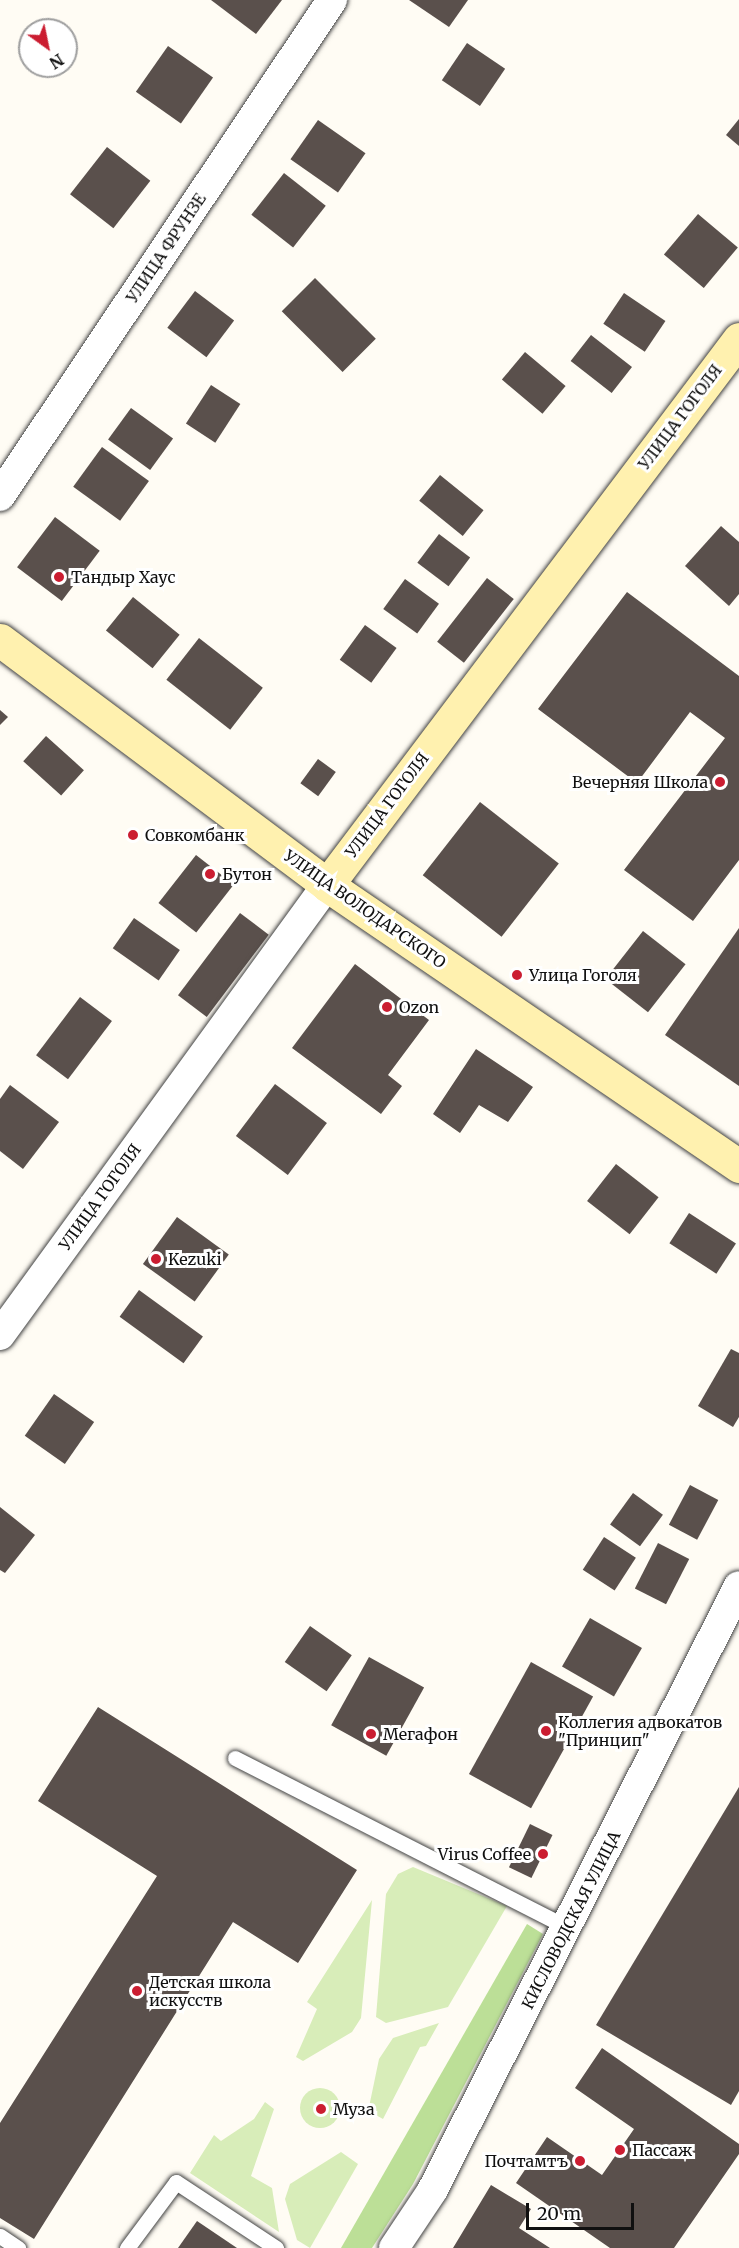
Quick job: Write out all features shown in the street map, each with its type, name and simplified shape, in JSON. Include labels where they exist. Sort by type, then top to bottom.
[{"type":"main road","name":"УЛИЦА ГОГОЛЯ","points":[[327,885],[739,339]]},
{"type":"main road","name":"УЛИЦА ВОЛОДАРСКОГО","points":[[0,640],[327,885],[739,1166]]},
{"type":"street","name":"УЛИЦА ФРУНЗЕ","points":[[0,496],[332,0]]},
{"type":"street","name":"УЛИЦА ГОГОЛЯ","points":[[0,1335],[327,885]]},
{"type":"street","name":"КИСЛОВОДСКАЯ УЛИЦА","points":[[394,2248],[432,2191],[568,1928],[739,1586]]},
{"type":"lane","points":[[235,1758],[568,1928]]},
{"type":"lane","points":[[127,2248],[176,2182],[276,2248]]},
{"type":"lane","points":[[0,2236],[18,2248]]},
{"type":"green space","points":[[413,1867],[507,1906],[448,2007],[386,2023],[376,2017],[386,1894],[398,1874]]},
{"type":"green space","points":[[372,1900],[361,2018],[352,2032],[303,2061],[296,2057],[317,2009],[307,2002]]},
{"type":"green space","points":[[527,1924],[543,1934],[413,2184],[372,2248],[341,2248]]},
{"type":"green space","points":[[439,2023],[426,2046],[420,2047],[383,2119],[374,2114],[369,2107],[379,2059],[393,2038]]},
{"type":"green space","points":[[320,2088],[328,2089],[334,2094],[339,2100],[339,2116],[334,2122],[328,2127],[320,2128],[312,2127],[306,2122],[301,2116],[300,2108],[301,2100],[306,2094],[312,2089]]},
{"type":"green space","points":[[265,2102],[274,2109],[251,2176],[272,2188],[279,2232],[190,2173],[214,2135],[221,2141],[254,2119]]},
{"type":"green space","points":[[341,2152],[358,2164],[310,2248],[297,2240],[285,2199],[290,2184]]},
{"type":"building","points":[[211,0],[282,0],[256,34]]},
{"type":"building","points":[[409,0],[468,0],[449,27]]},
{"type":"building","points":[[467,43],[505,69],[480,106],[442,80]]},
{"type":"building","points":[[168,46],[213,78],[181,123],[136,92]]},
{"type":"building","points":[[739,119],[739,146],[726,135]]},
{"type":"building","points":[[318,120],[366,153],[338,193],[290,159]]},
{"type":"building","points":[[107,147],[150,181],[113,228],[70,194]]},
{"type":"building","points":[[284,173],[326,206],[293,247],[251,215]]},
{"type":"building","points":[[698,214],[738,247],[704,288],[664,255]]},
{"type":"building","points":[[315,278],[376,339],[343,372],[282,311]]},
{"type":"building","points":[[195,291],[234,320],[206,357],[167,328]]},
{"type":"building","points":[[624,293],[665,321],[645,352],[603,324]]},
{"type":"building","points":[[591,335],[632,367],[612,393],[571,361]]},
{"type":"building","points":[[525,352],[566,386],[542,414],[502,380]]},
{"type":"building","points":[[211,385],[240,404],[215,443],[186,424]]},
{"type":"building","points":[[131,408],[173,439],[150,470],[108,440]]},
{"type":"building","points":[[102,447],[149,481],[120,521],[73,487]]},
{"type":"building","points":[[440,475],[484,510],[463,536],[419,501]]},
{"type":"building","points":[[55,517],[100,551],[62,601],[17,567]]},
{"type":"building","points":[[721,526],[739,542],[739,594],[729,606],[685,566]]},
{"type":"building","points":[[439,534],[470,557],[448,586],[417,563]]},
{"type":"building","points":[[487,578],[514,599],[464,663],[437,642]]},
{"type":"building","points":[[405,579],[439,604],[417,634],[383,609]]},
{"type":"building","points":[[627,592],[739,676],[739,860],[693,921],[624,870],[725,738],[690,712],[637,783],[538,709]]},
{"type":"building","points":[[133,597],[180,635],[153,668],[106,630]]},
{"type":"building","points":[[365,625],[397,648],[371,683],[340,660]]},
{"type":"building","points":[[199,638],[263,688],[230,730],[166,680]]},
{"type":"building","points":[[0,710],[8,717],[0,725]]},
{"type":"building","points":[[46,736],[84,770],[61,795],[23,761]]},
{"type":"building","points":[[318,759],[336,772],[318,796],[300,783]]},
{"type":"building","points":[[480,802],[559,864],[502,937],[423,875]]},
{"type":"building","points":[[196,855],[234,885],[196,933],[158,903]]},
{"type":"building","points":[[240,913],[269,935],[207,1017],[178,995]]},
{"type":"building","points":[[134,918],[180,950],[159,980],[113,948]]},
{"type":"building","points":[[739,928],[739,1086],[665,1035]]},
{"type":"building","points":[[643,931],[686,964],[648,1012],[605,979]]},
{"type":"building","points":[[355,964],[429,1020],[388,1075],[402,1086],[381,1114],[292,1048]]},
{"type":"building","points":[[80,997],[112,1021],[68,1079],[36,1055]]},
{"type":"building","points":[[476,1049],[533,1087],[508,1122],[479,1105],[460,1133],[433,1114]]},
{"type":"building","points":[[275,1084],[327,1123],[288,1175],[236,1136]]},
{"type":"building","points":[[10,1085],[59,1122],[23,1169],[0,1151],[0,1099]]},
{"type":"building","points":[[616,1164],[659,1197],[630,1234],[587,1201]]},
{"type":"building","points":[[689,1213],[736,1243],[716,1274],[669,1243]]},
{"type":"building","points":[[177,1217],[229,1255],[195,1302],[143,1264]]},
{"type":"building","points":[[139,1290],[203,1336],[184,1363],[120,1317]]},
{"type":"building","points":[[731,1349],[739,1353],[739,1417],[733,1427],[698,1406]]},
{"type":"building","points":[[54,1394],[94,1422],[65,1464],[25,1436]]},
{"type":"building","points":[[690,1485],[718,1500],[697,1540],[669,1525]]},
{"type":"building","points":[[633,1493],[663,1515],[640,1546],[610,1525]]},
{"type":"building","points":[[0,1507],[35,1535],[5,1573],[0,1570]]},
{"type":"building","points":[[604,1537],[636,1558],[615,1590],[583,1570]]},
{"type":"building","points":[[658,1543],[689,1559],[666,1604],[635,1588]]},
{"type":"building","points":[[590,1618],[642,1648],[614,1696],[562,1666]]},
{"type":"building","points":[[310,1626],[352,1655],[327,1691],[285,1662]]},
{"type":"building","points":[[369,1657],[424,1688],[386,1756],[331,1725]]},
{"type":"building","points":[[531,1662],[593,1696],[531,1808],[469,1774]]},
{"type":"building","name":"Детская школа искусств","points":[[98,1707],[357,1870],[298,1963],[233,1922],[34,2239],[0,2218],[0,2123],[157,1876],[38,1801]]},
{"type":"building","points":[[739,1787],[739,2091],[731,2105],[596,2025]]},
{"type":"building","points":[[530,1824],[552,1835],[531,1878],[509,1867]]},
{"type":"building","points":[[602,2048],[739,2144],[739,2154],[674,2248],[610,2248],[516,2183],[547,2137],[602,2175],[634,2129],[575,2088]]},
{"type":"building","points":[[491,2185],[531,2209],[519,2228],[550,2248],[453,2248]]},
{"type":"building","points":[[197,2221],[237,2248],[178,2248]]},
{"type":"place","name":"Тандыр Хаус","points":[[59,577]]},
{"type":"place","name":"Вечерняя Школа","points":[[720,782]]},
{"type":"place","name":"Совкомбанк","points":[[133,835]]},
{"type":"place","name":"Бутон","points":[[210,874]]},
{"type":"place","name":"Улица Гоголя","points":[[517,975]]},
{"type":"place","name":"Ozon","points":[[387,1007]]},
{"type":"place","name":"Kezuki","points":[[156,1259]]},
{"type":"place","name":"Коллегия адвокатов \"Принцип\"","points":[[546,1731]]},
{"type":"place","name":"Мегафон","points":[[371,1734]]},
{"type":"place","name":"Virus Coffee","points":[[543,1854]]},
{"type":"place","name":"Детская школа искусств","points":[[137,1991]]},
{"type":"place","name":"Муза","points":[[321,2109]]},
{"type":"place","name":"Пассаж","points":[[620,2150]]},
{"type":"place","name":"Почтамтъ","points":[[580,2161]]}]
